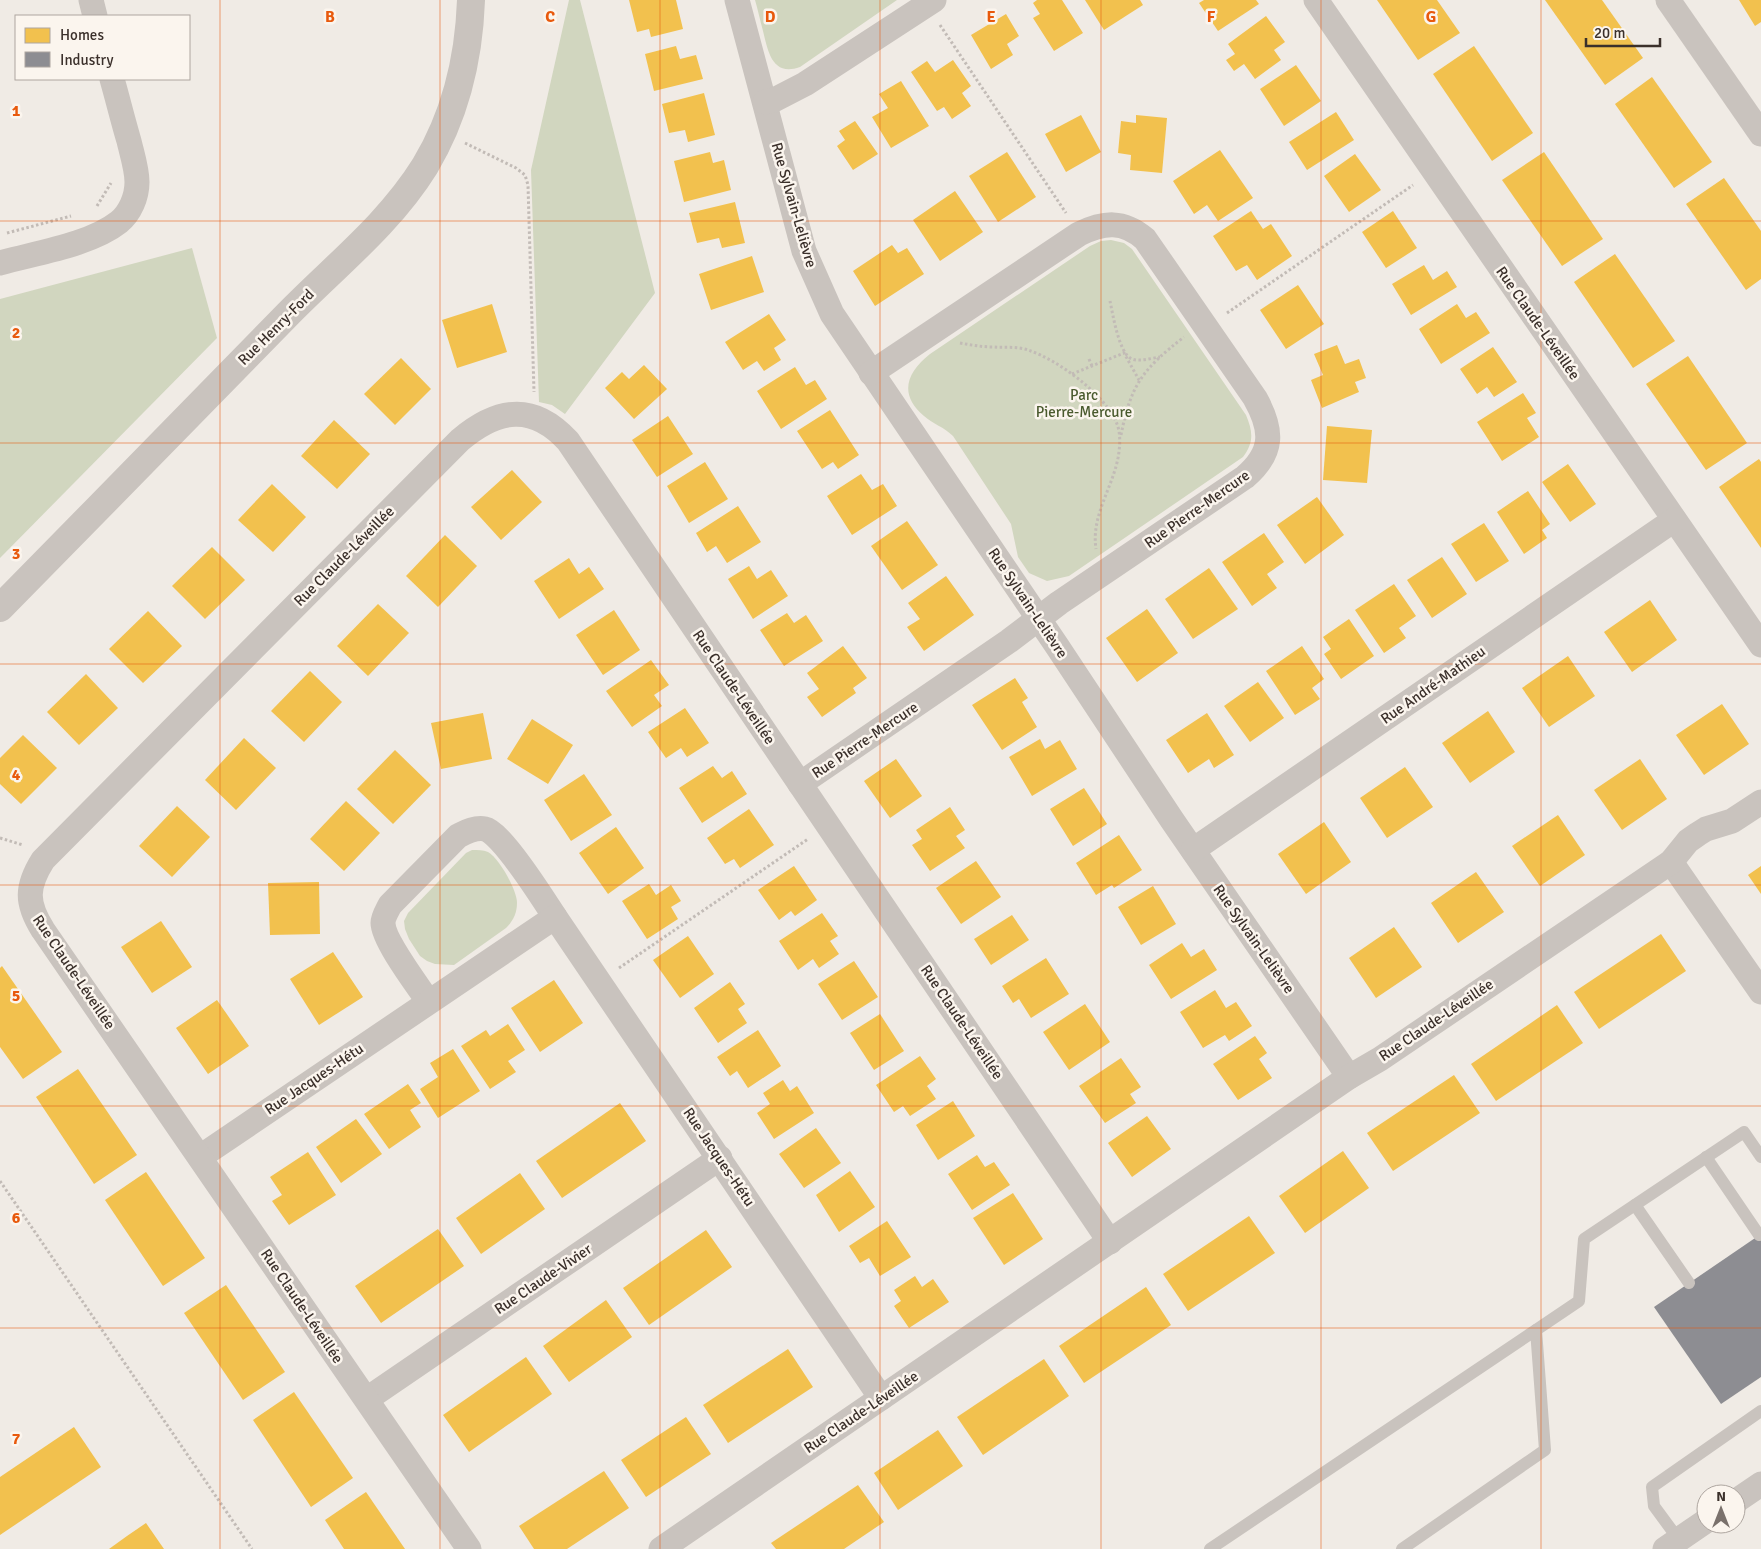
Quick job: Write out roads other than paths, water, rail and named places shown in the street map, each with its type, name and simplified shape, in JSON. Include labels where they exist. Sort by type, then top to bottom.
[{"type":"street","points":[[91,0],[95,15]]},
{"type":"street","name":"Rue Henry-Ford","points":[[0,608],[400,202],[425,165],[452,110],[466,50],[471,0]]},
{"type":"street","name":"Rue Sylvain-Lelièvre","points":[[737,0],[804,251],[832,314],[1193,850],[1349,1077]]},
{"type":"street","name":"Rue Claude-Léveillée","points":[[1316,0],[1761,645]]},
{"type":"street","points":[[1668,0],[1761,134]]},
{"type":"street","points":[[765,102],[774,100],[805,84],[935,9]]},
{"type":"street","points":[[0,263],[79,242],[100,233],[118,222],[129,211],[135,197],[137,182],[135,165],[112,80]]},
{"type":"street","name":"Rue Pierre-Mercure","points":[[800,784],[1245,477],[1261,461],[1266,450],[1267,424],[1263,412],[1164,264],[1145,238],[1135,230],[1114,224],[1090,228],[1079,234],[871,373]]},
{"type":"street","name":"Rue Claude-Léveillée","points":[[469,1549],[34,916],[30,894],[36,872],[43,860],[460,440],[479,425],[502,415],[530,416],[541,419],[554,427],[568,441],[1110,1242]]},
{"type":"street","name":"Rue André-Mathieu","points":[[1193,850],[1674,520]]},
{"type":"street","name":"Rue Claude-Léveillée","points":[[661,1549],[1349,1077],[1380,1059],[1670,862],[1688,841],[1706,830],[1732,821],[1761,802]]},
{"type":"street","name":"Rue Jacques-Hétu","points":[[428,1001],[385,934],[383,924],[385,914],[390,905],[458,836],[468,831],[486,829],[493,832],[504,844],[555,917],[881,1398]]},
{"type":"street","points":[[1670,862],[1761,992]]},
{"type":"street","name":"Rue Jacques-Hétu","points":[[200,1157],[428,1001],[555,917]]},
{"type":"street","name":"Rue Claude-Vivier","points":[[367,1399],[720,1158]]},
{"type":"street","points":[[1746,1494],[1761,1484]]},
{"type":"street","points":[[1672,1544],[1696,1528]]},
{"type":"lane","points":[[1210,1549],[1579,1301],[1584,1239],[1744,1132],[1761,1157]]},
{"type":"lane","points":[[1706,1157],[1759,1235]]},
{"type":"lane","points":[[1635,1205],[1689,1284]]},
{"type":"lane","points":[[1402,1549],[1545,1450],[1536,1330]]},
{"type":"lane","points":[[1672,1544],[1654,1506],[1652,1487],[1761,1411]]},
{"type":"park label","name":"Parc Pierre-Mercure","points":[[1084,404]]}]
